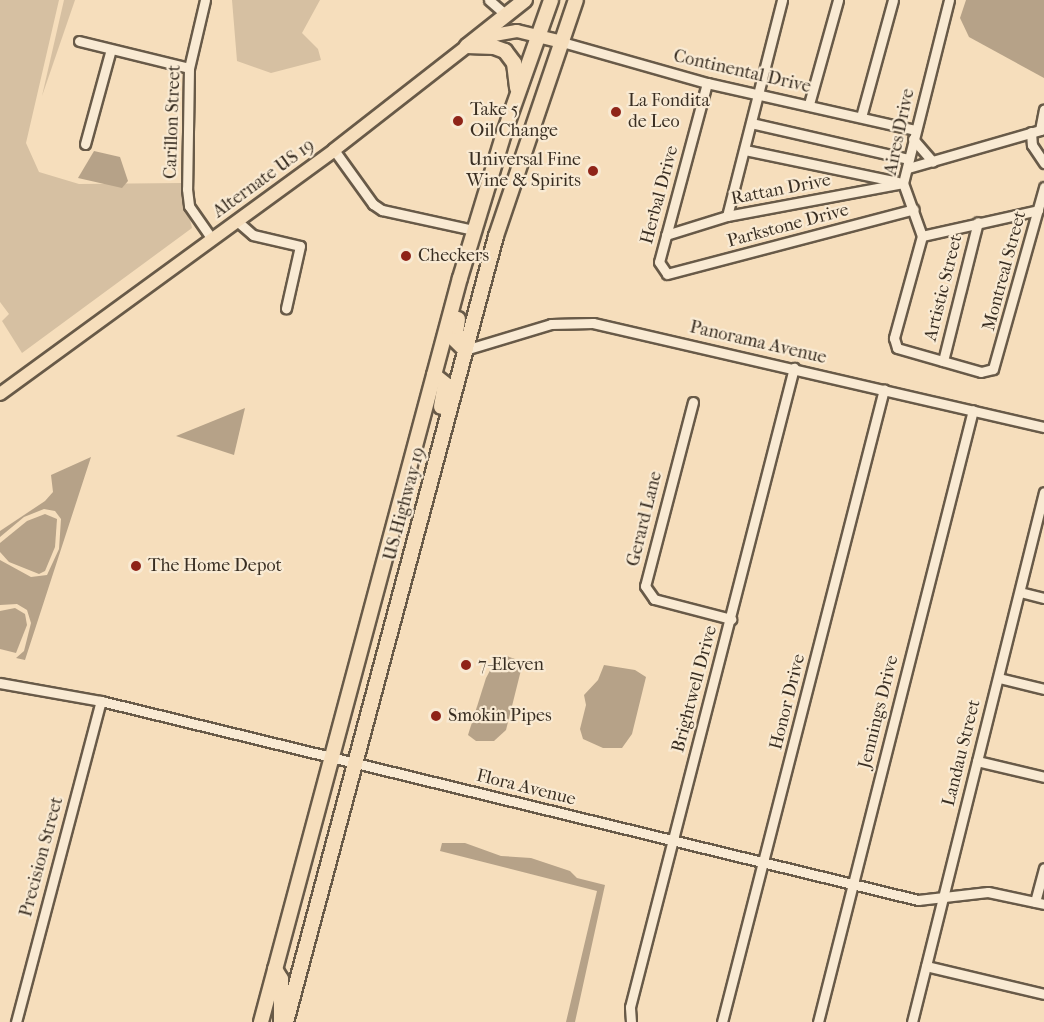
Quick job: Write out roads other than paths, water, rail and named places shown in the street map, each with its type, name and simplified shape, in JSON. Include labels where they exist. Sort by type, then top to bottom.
[{"type":"highway","points":[[467,46],[525,0]]},
{"type":"highway","name":"US Highway 19","points":[[261,1022],[473,230],[551,0]]},
{"type":"highway","name":"US Highway 19","points":[[286,1022],[434,465],[510,190],[576,0]]},
{"type":"highway","points":[[467,46],[494,47],[510,57],[516,72],[517,97]]},
{"type":"highway","points":[[465,350],[458,346],[454,331],[477,246],[483,200]]},
{"type":"highway","points":[[434,375],[441,378],[445,388],[432,439],[434,465]]},
{"type":"highway","points":[[275,969],[281,979],[281,1022]]},
{"type":"main road","name":"Alternate US 19","points":[[0,394],[334,150],[467,46],[508,32],[562,42]]},
{"type":"street","name":"Carillon Street","points":[[205,0],[189,68],[187,189],[189,206],[212,239]]},
{"type":"street","points":[[489,0],[506,15]]},
{"type":"street","points":[[727,216],[782,0]]},
{"type":"street","points":[[809,104],[838,0]]},
{"type":"street","points":[[861,117],[893,0]]},
{"type":"street","name":"Aires Drive","points":[[922,236],[903,183],[949,0]]},
{"type":"street","points":[[79,41],[189,68]]},
{"type":"street","name":"Continental Drive","points":[[562,42],[707,83],[861,117],[914,135]]},
{"type":"street","points":[[85,144],[111,49]]},
{"type":"street","name":"Herbal Drive","points":[[671,275],[663,271],[659,262],[707,83]]},
{"type":"street","points":[[1044,109],[1032,145],[1044,163]]},
{"type":"street","points":[[751,123],[908,163],[933,162],[1038,130]]},
{"type":"street","points":[[914,135],[933,162]]},
{"type":"street","points":[[334,150],[377,207],[473,230]]},
{"type":"street","points":[[745,150],[903,183]]},
{"type":"street","name":"Rattan Drive","points":[[666,235],[727,216],[903,183]]},
{"type":"street","name":"Montreal Street","points":[[943,361],[981,372],[998,363],[1044,187]]},
{"type":"street","name":"Parkstone Drive","points":[[671,275],[914,209]]},
{"type":"street","points":[[943,361],[901,352],[894,338],[922,236],[1038,210]]},
{"type":"street","points":[[237,221],[252,235],[300,246],[286,308]]},
{"type":"street","name":"Artistic Street","points":[[943,361],[978,222]]},
{"type":"street","name":"Panorama Avenue","points":[[465,350],[551,324],[576,322],[609,325],[1044,427]]},
{"type":"street","name":"Brightwell Drive","points":[[631,1020],[672,842],[794,368]]},
{"type":"street","name":"Honor Drive","points":[[722,1022],[765,864],[884,390]]},
{"type":"street","name":"Gerard Lane","points":[[693,402],[645,586],[654,600],[731,619]]},
{"type":"street","name":"Jennings Drive","points":[[818,1022],[973,410]]},
{"type":"street","name":"Landau Street","points":[[912,1022],[1020,592],[1042,514],[1044,492]]},
{"type":"street","points":[[1020,592],[1044,598]]},
{"type":"street","points":[[999,678],[1044,689]]},
{"type":"street","name":"Flora Avenue","points":[[0,683],[101,701],[852,886],[918,900],[988,892],[1040,903]]},
{"type":"street","name":"Precision Street","points":[[16,1022],[101,701]]},
{"type":"street","points":[[978,761],[1044,777]]},
{"type":"street","points":[[1040,903],[1044,868]]},
{"type":"street","points":[[926,966],[1044,994]]},
{"type":"place","name":"La Fondita de Leo","points":[[616,112]]},
{"type":"place","name":"Take 5 Oil Change","points":[[458,121]]},
{"type":"place","name":"Universal Fine Wine & Spirits","points":[[593,171]]},
{"type":"place","name":"Checkers","points":[[406,256]]},
{"type":"place","name":"The Home Depot","points":[[136,566]]},
{"type":"place","name":"7-Eleven","points":[[466,665]]},
{"type":"place","name":"Smokin Pipes","points":[[436,716]]}]
